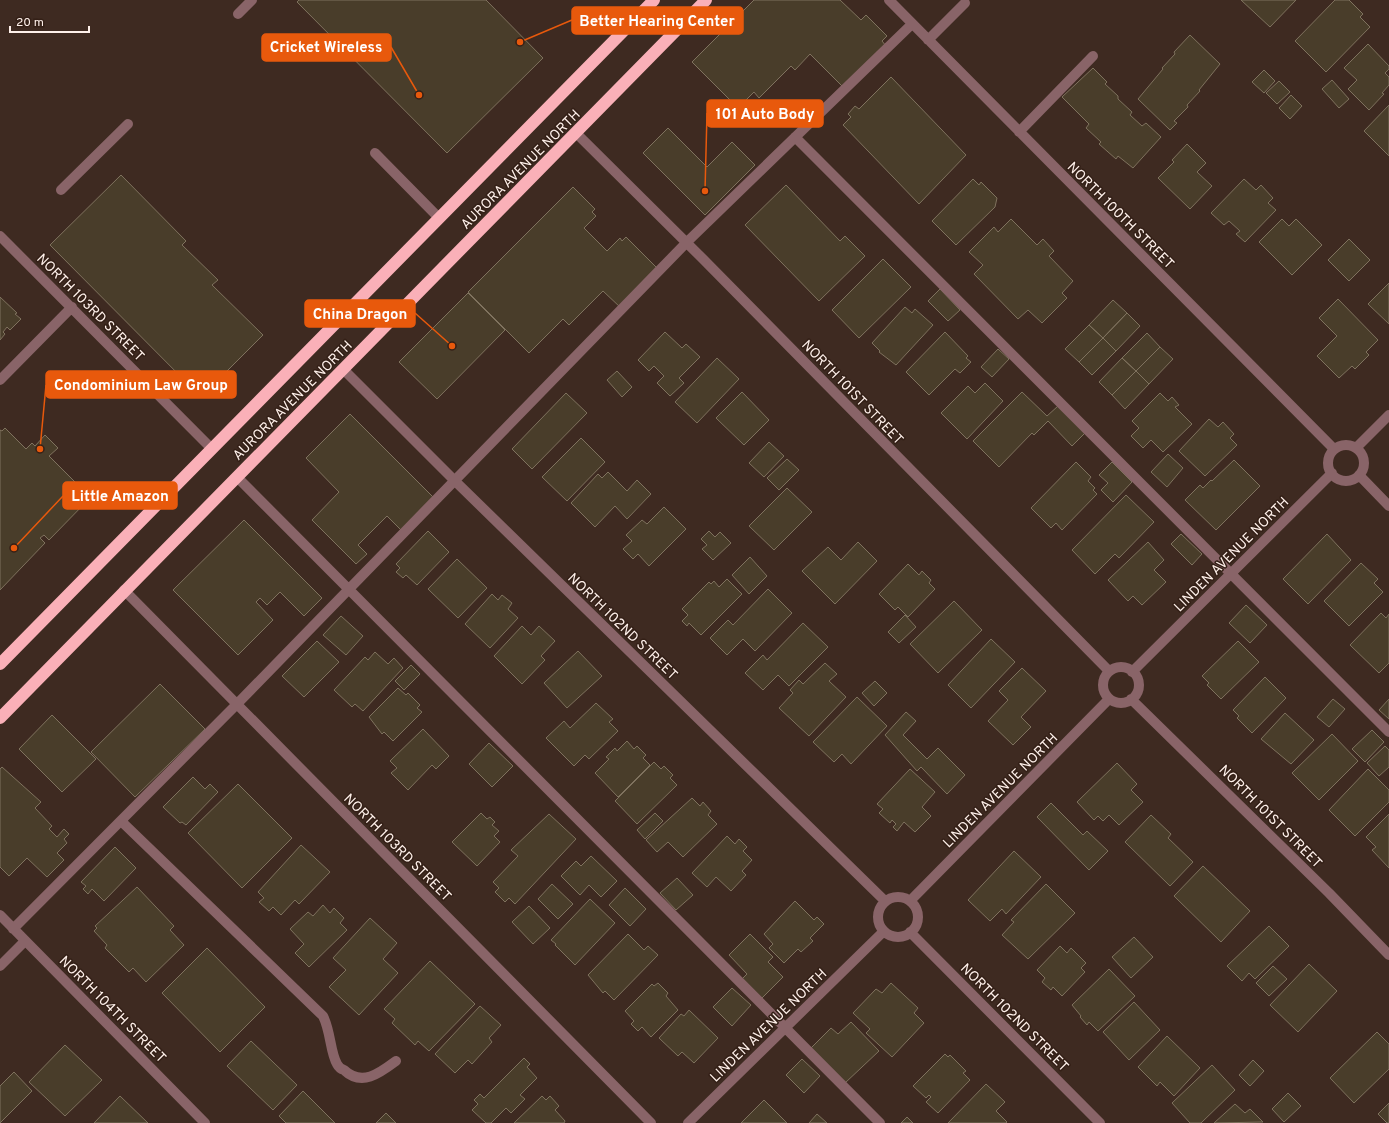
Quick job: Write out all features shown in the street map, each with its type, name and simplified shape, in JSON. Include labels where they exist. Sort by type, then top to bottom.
[{"type":"highway","name":"AURORA AVENUE NORTH","points":[[0,664],[654,0]]},
{"type":"highway","name":"AURORA AVENUE NORTH","points":[[0,718],[124,590],[706,0]]},
{"type":"street","points":[[238,14],[252,0]]},
{"type":"street","name":"NORTH 100TH STREET","points":[[889,0],[1334,449]]},
{"type":"street","points":[[928,40],[965,3]]},
{"type":"street","points":[[13,929],[237,704],[687,242],[912,24]]},
{"type":"street","points":[[1020,132],[1093,56]]},
{"type":"street","points":[[61,190],[128,124]]},
{"type":"street","name":"NORTH 101ST STREET","points":[[576,133],[687,242],[1109,672]]},
{"type":"street","points":[[795,137],[1231,572],[1389,732]]},
{"type":"street","points":[[375,153],[440,218]]},
{"type":"street","name":"NORTH 103RD STREET","points":[[0,236],[212,449]]},
{"type":"street","points":[[0,380],[72,307]]},
{"type":"street","name":"NORTH 102ND STREET","points":[[343,369],[454,481],[886,901]]},
{"type":"street","points":[[1356,448],[1389,415]]},
{"type":"street","points":[[1345,445],[1356,448],[1363,456],[1365,462],[1359,475],[1347,481],[1340,480],[1332,473],[1329,460],[1334,449],[1345,445]]},
{"type":"street","name":"LINDEN AVENUE NORTH","points":[[1132,672],[1332,473]]},
{"type":"street","points":[[1359,475],[1389,506]]},
{"type":"street","points":[[237,477],[880,1123]]},
{"type":"street","name":"NORTH 103RD STREET","points":[[124,590],[652,1123]]},
{"type":"street","points":[[1120,667],[1132,672],[1138,684],[1135,694],[1131,698],[1121,702],[1109,698],[1105,694],[1103,682],[1109,672],[1120,667]]},
{"type":"street","name":"LINDEN AVENUE NORTH","points":[[910,901],[1109,698]]},
{"type":"street","name":"NORTH 101ST STREET","points":[[1131,698],[1329,893],[1389,955]]},
{"type":"street","points":[[121,821],[323,1016],[328,1026],[337,1064],[348,1075],[359,1078],[370,1078],[396,1062]]},
{"type":"street","points":[[898,897],[910,901],[914,905],[918,918],[916,924],[910,932],[903,936],[897,936],[884,931],[880,926],[878,912],[886,901],[898,897]]},
{"type":"street","name":"NORTH 104TH STREET","points":[[0,915],[205,1123]]},
{"type":"street","name":"LINDEN AVENUE NORTH","points":[[688,1123],[884,931]]},
{"type":"street","name":"NORTH 102ND STREET","points":[[910,932],[1100,1123]]},
{"type":"street","points":[[0,966],[25,941]]},
{"type":"building","points":[[299,0],[486,0],[543,58],[447,153],[297,2]]},
{"type":"building","points":[[754,0],[840,0],[861,20],[866,15],[887,36],[882,41],[886,46],[844,88],[810,54],[795,70],[791,66],[759,98],[754,92],[738,108],[692,62]]},
{"type":"building","points":[[1241,0],[1296,0],[1270,27]]},
{"type":"building","points":[[1335,0],[1349,0],[1363,14],[1360,17],[1370,27],[1326,72],[1295,41]]},
{"type":"building","points":[[1190,35],[1220,64],[1199,90],[1200,91],[1187,105],[1188,107],[1174,121],[1177,123],[1170,130],[1138,99],[1175,54],[1174,52]]},
{"type":"building","points":[[1368,44],[1389,66],[1389,69],[1385,73],[1389,77],[1389,85],[1382,93],[1384,94],[1369,110],[1348,89],[1357,80],[1344,68]]},
{"type":"building","points":[[1093,68],[1107,82],[1105,84],[1118,96],[1118,99],[1132,112],[1130,115],[1142,126],[1146,123],[1161,137],[1133,168],[1118,156],[1116,159],[1099,144],[1101,142],[1086,128],[1089,124],[1062,97]]},
{"type":"building","points":[[1264,70],[1275,81],[1264,93],[1252,82]]},
{"type":"building","points":[[891,77],[966,155],[919,204],[843,125],[851,117],[848,114],[855,106],[859,109]]},
{"type":"building","points":[[1332,80],[1349,99],[1339,108],[1322,89]]},
{"type":"building","points":[[1279,81],[1290,92],[1277,104],[1266,93]]},
{"type":"building","points":[[1291,95],[1302,106],[1290,119],[1279,108]]},
{"type":"building","points":[[1389,105],[1389,156],[1364,131]]},
{"type":"building","points":[[668,128],[707,167],[732,142],[755,165],[705,215],[643,153]]},
{"type":"building","points":[[1187,144],[1206,163],[1197,172],[1212,186],[1190,209],[1158,178],[1174,162],[1172,160]]},
{"type":"building","points":[[121,175],[186,241],[182,245],[218,280],[212,285],[263,335],[201,397],[50,245]]},
{"type":"building","points":[[973,179],[979,185],[981,182],[997,198],[995,207],[956,245],[932,221]]},
{"type":"building","points":[[1244,179],[1256,190],[1261,185],[1273,198],[1268,203],[1276,210],[1245,242],[1236,234],[1240,231],[1229,221],[1224,225],[1211,213]]},
{"type":"building","points":[[786,185],[840,241],[845,236],[865,256],[819,301],[745,225]]},
{"type":"building","points":[[573,187],[595,209],[592,212],[596,216],[584,228],[607,251],[620,238],[622,241],[626,237],[659,270],[621,308],[603,291],[569,325],[563,319],[529,353],[468,292]]},
{"type":"building","points":[[1011,219],[1037,245],[1043,239],[1054,251],[1049,256],[1073,281],[1062,293],[1067,298],[1042,323],[1028,310],[1018,319],[974,274],[983,265],[969,252],[994,227],[998,232]]},
{"type":"building","points":[[1282,219],[1289,226],[1296,219],[1322,245],[1292,275],[1259,242]]},
{"type":"building","points":[[1349,239],[1370,260],[1349,281],[1328,260]]},
{"type":"building","points":[[883,259],[911,287],[859,338],[832,310]]},
{"type":"building","points":[[1389,283],[1389,324],[1368,304]]},
{"type":"building","points":[[940,289],[960,310],[948,321],[928,301]]},
{"type":"building","points":[[468,293],[505,330],[437,399],[399,362]]},
{"type":"building","points":[[0,297],[17,313],[15,314],[21,319],[10,330],[7,327],[3,332],[5,334],[0,340]]},
{"type":"building","points":[[1338,299],[1378,340],[1366,352],[1369,355],[1355,369],[1352,366],[1339,378],[1317,356],[1337,336],[1319,318]]},
{"type":"building","points":[[1113,300],[1127,313],[1103,338],[1089,325]]},
{"type":"building","points":[[905,307],[912,313],[915,309],[933,325],[896,365],[879,352],[880,351],[872,343]]},
{"type":"building","points":[[1127,313],[1140,326],[1116,351],[1103,338]]},
{"type":"building","points":[[1089,325],[1103,338],[1079,362],[1065,349]]},
{"type":"building","points":[[665,332],[682,348],[686,344],[700,357],[679,378],[684,383],[670,396],[657,383],[664,376],[654,366],[649,371],[638,360]]},
{"type":"building","points":[[945,332],[968,356],[966,358],[971,362],[960,373],[955,369],[929,395],[906,372]]},
{"type":"building","points":[[1147,333],[1160,347],[1136,371],[1122,358]]},
{"type":"building","points":[[1103,338],[1116,351],[1092,375],[1079,362]]},
{"type":"building","points":[[1160,347],[1173,359],[1149,384],[1136,371]]},
{"type":"building","points":[[998,349],[1009,359],[992,377],[981,367]]},
{"type":"building","points":[[717,358],[739,379],[697,423],[675,402]]},
{"type":"building","points":[[1122,358],[1136,371],[1112,395],[1099,382]]},
{"type":"building","points":[[617,371],[632,387],[622,397],[607,380]]},
{"type":"building","points":[[1136,371],[1149,384],[1125,409],[1112,395]]},
{"type":"building","points":[[985,383],[1003,401],[967,439],[941,413],[968,386],[975,393]]},
{"type":"building","points":[[742,392],[769,420],[744,445],[716,418]]},
{"type":"building","points":[[1022,392],[1047,416],[1058,406],[1086,432],[1072,446],[1048,421],[1034,435],[1032,433],[999,467],[973,441]]},
{"type":"building","points":[[566,393],[587,413],[532,469],[512,449]]},
{"type":"building","points":[[1160,393],[1168,401],[1172,397],[1179,405],[1175,407],[1192,424],[1163,452],[1151,440],[1143,448],[1131,436],[1139,428],[1132,421]]},
{"type":"building","points":[[350,414],[435,499],[402,531],[387,516],[358,545],[367,554],[356,564],[312,520],[339,492],[306,458]]},
{"type":"building","points":[[1209,419],[1218,427],[1223,422],[1234,434],[1230,438],[1237,445],[1205,476],[1179,451]]},
{"type":"building","points":[[5,428],[26,449],[32,443],[35,446],[45,435],[58,448],[49,456],[86,493],[84,495],[89,499],[49,540],[44,535],[40,538],[45,543],[0,590],[0,430],[2,431]]},
{"type":"building","points":[[581,438],[605,462],[567,501],[542,477]]},
{"type":"building","points":[[769,442],[784,456],[764,477],[749,463]]},
{"type":"building","points":[[1168,454],[1183,468],[1167,487],[1151,472]]},
{"type":"building","points":[[787,459],[799,470],[779,490],[767,478]]},
{"type":"building","points":[[1234,460],[1260,486],[1216,530],[1185,500],[1200,485],[1203,488],[1211,480],[1212,481]]},
{"type":"building","points":[[1076,462],[1091,477],[1088,481],[1095,488],[1093,490],[1097,494],[1062,530],[1056,523],[1051,528],[1031,508]]},
{"type":"building","points":[[1112,462],[1132,482],[1113,502],[1101,490],[1108,483],[1099,475]]},
{"type":"building","points":[[608,472],[627,491],[637,480],[651,494],[627,519],[615,506],[595,527],[571,503],[598,474],[602,478]]},
{"type":"building","points":[[787,488],[812,512],[774,550],[749,526]]},
{"type":"building","points":[[1126,495],[1154,522],[1119,558],[1115,554],[1095,574],[1072,550]]},
{"type":"building","points":[[664,507],[686,529],[649,566],[638,554],[633,559],[623,549],[632,541],[626,535],[642,520],[647,524]]},
{"type":"building","points":[[244,520],[322,598],[304,616],[280,592],[267,605],[260,598],[256,602],[273,620],[238,655],[173,590]]},
{"type":"building","points":[[428,531],[449,552],[417,585],[406,575],[403,578],[396,572],[400,568],[396,564]]},
{"type":"building","points":[[709,531],[715,537],[720,532],[731,543],[713,560],[702,549],[707,545],[701,539]]},
{"type":"building","points":[[1181,534],[1202,554],[1192,565],[1171,544]]},
{"type":"building","points":[[1327,534],[1351,560],[1308,604],[1283,579]]},
{"type":"building","points":[[858,542],[877,561],[835,604],[802,571],[828,547],[841,560]]},
{"type":"building","points":[[1148,542],[1164,560],[1154,570],[1166,582],[1142,605],[1133,596],[1128,601],[1108,580]]},
{"type":"building","points":[[750,557],[767,576],[749,594],[732,575]]},
{"type":"building","points":[[457,559],[487,588],[458,618],[428,589]]},
{"type":"building","points":[[1361,563],[1378,579],[1374,583],[1383,592],[1349,626],[1324,601]]},
{"type":"building","points":[[908,564],[919,575],[922,571],[931,580],[929,583],[935,589],[908,617],[898,607],[895,610],[879,594]]},
{"type":"building","points":[[727,579],[742,594],[701,635],[689,623],[687,626],[682,621],[688,615],[682,609],[709,582],[711,584],[714,581],[719,587]]},
{"type":"building","points":[[768,589],[792,613],[755,651],[743,639],[727,655],[710,638],[728,620],[733,625]]},
{"type":"building","points":[[492,594],[498,600],[502,595],[512,603],[508,609],[518,618],[490,648],[465,624]]},
{"type":"building","points":[[954,601],[982,630],[938,673],[910,644]]},
{"type":"building","points":[[1246,605],[1267,625],[1250,643],[1229,623]]},
{"type":"building","points":[[1381,613],[1386,618],[1389,614],[1389,663],[1379,673],[1350,645]]},
{"type":"building","points":[[905,615],[916,627],[899,643],[888,632]]},
{"type":"building","points":[[341,616],[363,636],[346,655],[323,635]]},
{"type":"building","points":[[803,623],[828,647],[789,686],[778,675],[763,690],[745,673],[763,655],[767,660]]},
{"type":"building","points":[[522,626],[531,635],[539,626],[555,641],[541,656],[545,660],[522,684],[494,656]]},
{"type":"building","points":[[991,639],[1015,662],[971,708],[948,685]]},
{"type":"building","points":[[317,641],[339,662],[304,697],[282,676]]},
{"type":"building","points":[[1238,641],[1259,662],[1221,699],[1207,685],[1209,683],[1202,676]]},
{"type":"building","points":[[578,651],[602,676],[567,708],[544,683]]},
{"type":"building","points":[[375,652],[388,664],[394,658],[403,668],[363,711],[355,704],[352,707],[334,690],[365,657],[368,660]]},
{"type":"building","points":[[825,663],[837,674],[829,681],[846,697],[809,736],[779,708],[793,693],[790,690],[799,680],[803,684]]},
{"type":"building","points":[[411,665],[420,674],[404,690],[395,681]]},
{"type":"building","points":[[1022,668],[1046,691],[1021,717],[1031,727],[1013,745],[988,721],[1008,700],[999,691]]},
{"type":"building","points":[[1265,677],[1286,698],[1252,733],[1237,718],[1239,716],[1233,710]]},
{"type":"building","points":[[875,681],[887,693],[874,706],[862,693]]},
{"type":"building","points":[[160,684],[205,729],[135,797],[91,752]]},
{"type":"building","points":[[398,688],[406,695],[408,693],[420,705],[417,708],[422,712],[393,741],[384,732],[382,734],[369,717]]},
{"type":"building","points":[[857,697],[887,726],[851,764],[842,754],[834,762],[813,742]]},
{"type":"building","points":[[1333,699],[1345,709],[1329,727],[1317,717]]},
{"type":"building","points":[[1389,699],[1389,719],[1379,710]]},
{"type":"building","points":[[596,703],[613,719],[609,722],[618,731],[589,759],[585,755],[574,766],[546,738],[564,721],[570,728]]},
{"type":"building","points":[[906,712],[916,721],[903,735],[927,759],[938,748],[965,775],[947,794],[921,767],[917,771],[885,735]]},
{"type":"building","points":[[1285,713],[1314,740],[1291,764],[1261,739]]},
{"type":"building","points":[[52,715],[96,759],[62,792],[19,749]]},
{"type":"building","points":[[423,729],[449,756],[436,769],[432,765],[408,790],[391,773],[397,768],[390,761]]},
{"type":"building","points":[[1372,730],[1384,742],[1365,762],[1352,749]]},
{"type":"building","points":[[1332,734],[1358,761],[1319,800],[1292,773]]},
{"type":"building","points":[[627,741],[634,749],[637,746],[646,755],[643,758],[650,765],[618,797],[595,773],[609,759],[606,757],[615,748],[617,751]]},
{"type":"building","points":[[489,743],[513,766],[492,787],[469,764]]},
{"type":"building","points":[[1385,746],[1389,750],[1389,767],[1379,776],[1367,763]]},
{"type":"building","points":[[654,762],[661,769],[664,766],[673,775],[670,778],[677,785],[637,824],[615,801]]},
{"type":"building","points":[[1117,763],[1137,784],[1131,790],[1143,802],[1119,825],[1109,815],[1103,821],[1098,816],[1094,820],[1077,802]]},
{"type":"building","points":[[2,767],[41,802],[35,808],[52,826],[49,829],[57,837],[64,829],[69,834],[64,839],[67,843],[57,853],[64,860],[47,877],[27,858],[9,876],[0,867],[0,769]]},
{"type":"building","points":[[910,769],[935,792],[922,807],[931,816],[915,832],[904,822],[897,831],[893,827],[896,824],[892,820],[890,823],[879,813],[883,809],[877,804]]},
{"type":"building","points":[[1368,769],[1389,790],[1389,802],[1355,836],[1329,810]]},
{"type":"building","points":[[193,777],[205,789],[210,784],[218,792],[186,825],[182,822],[180,823],[163,807]]},
{"type":"building","points":[[238,784],[292,838],[242,888],[188,833]]},
{"type":"building","points":[[692,798],[700,806],[703,802],[711,811],[708,815],[717,824],[683,857],[668,842],[657,852],[646,840]]},
{"type":"building","points":[[1051,803],[1083,835],[1087,831],[1108,851],[1089,870],[1037,817]]},
{"type":"building","points":[[481,813],[487,819],[490,817],[495,822],[492,825],[499,831],[494,836],[500,842],[477,866],[452,842]]},
{"type":"building","points":[[655,813],[663,821],[645,839],[637,830]]},
{"type":"building","points":[[549,814],[576,839],[515,904],[509,898],[505,902],[495,892],[499,888],[493,882],[518,856],[511,850]]},
{"type":"building","points":[[1389,814],[1389,868],[1372,850],[1376,847],[1366,837]]},
{"type":"building","points":[[1151,815],[1171,834],[1168,838],[1193,862],[1170,886],[1125,842]]},
{"type":"building","points":[[727,836],[735,844],[739,839],[747,847],[743,851],[752,860],[742,871],[746,875],[731,891],[716,877],[707,887],[692,873]]},
{"type":"building","points":[[301,845],[330,872],[299,904],[295,900],[281,915],[273,907],[269,911],[259,902],[264,898],[258,892]]},
{"type":"building","points":[[115,847],[136,868],[104,901],[92,889],[88,894],[83,889],[86,886],[81,882]]},
{"type":"building","points":[[1014,851],[1041,877],[1006,914],[1002,909],[990,921],[968,900]]},
{"type":"building","points":[[591,856],[617,881],[601,897],[589,885],[580,895],[561,876],[576,861],[581,866]]},
{"type":"building","points":[[1203,866],[1250,911],[1221,942],[1174,896]]},
{"type":"building","points":[[677,878],[693,895],[676,910],[660,893]]},
{"type":"building","points":[[552,884],[573,904],[558,919],[538,899]]},
{"type":"building","points":[[1046,884],[1075,913],[1028,959],[1002,935],[1014,922],[1011,920]]},
{"type":"building","points":[[137,887],[174,926],[170,930],[184,945],[146,982],[133,968],[129,972],[105,948],[107,945],[94,931],[97,928],[95,926]]},
{"type":"building","points":[[625,888],[646,909],[630,926],[609,905]]},
{"type":"building","points":[[590,899],[615,923],[575,965],[551,940]]},
{"type":"building","points":[[795,901],[814,920],[817,917],[824,924],[810,938],[813,941],[801,952],[798,949],[784,963],[769,948],[773,944],[764,934]]},
{"type":"building","points":[[323,905],[330,913],[334,908],[344,918],[340,923],[347,930],[309,967],[295,953],[304,944],[290,929],[308,912],[313,916]]},
{"type":"building","points":[[529,906],[550,928],[533,944],[512,922]]},
{"type":"building","points":[[370,918],[397,943],[383,959],[398,973],[359,1015],[329,987],[346,970],[333,958]]},
{"type":"building","points":[[1269,926],[1289,946],[1255,979],[1249,973],[1242,981],[1227,966]]},
{"type":"building","points":[[628,934],[644,950],[648,946],[658,955],[614,1000],[605,991],[603,993],[588,975]]},
{"type":"building","points":[[750,934],[773,957],[768,962],[783,977],[762,998],[742,979],[747,974],[729,955]]},
{"type":"building","points":[[1134,937],[1153,957],[1131,978],[1112,957]]},
{"type":"building","points":[[1060,946],[1067,953],[1071,948],[1086,963],[1081,968],[1085,972],[1062,996],[1053,987],[1051,990],[1042,982],[1045,978],[1037,970]]},
{"type":"building","points":[[207,948],[265,1007],[220,1052],[162,993]]},
{"type":"building","points":[[430,961],[475,1004],[429,1051],[418,1041],[415,1045],[392,1023],[395,1019],[384,1009]]},
{"type":"building","points":[[1309,964],[1337,991],[1298,1032],[1270,1005]]},
{"type":"building","points":[[1273,966],[1287,979],[1269,996],[1256,983]]},
{"type":"building","points":[[1109,969],[1135,996],[1098,1031],[1089,1022],[1087,1025],[1072,1005]]},
{"type":"building","points":[[658,983],[668,993],[666,996],[678,1010],[651,1037],[642,1027],[638,1031],[631,1024],[634,1021],[625,1011],[652,984],[654,986]]},
{"type":"building","points":[[891,983],[918,1008],[914,1013],[924,1023],[892,1057],[866,1033],[870,1029],[853,1013],[876,989],[882,993]]},
{"type":"building","points":[[732,988],[751,1005],[732,1026],[713,1007]]},
{"type":"building","points":[[1134,1002],[1160,1030],[1129,1060],[1103,1032]]},
{"type":"building","points":[[480,1006],[501,1025],[489,1038],[492,1042],[472,1064],[468,1060],[455,1073],[435,1054]]},
{"type":"building","points":[[689,1010],[718,1038],[694,1063],[682,1052],[678,1056],[659,1038],[681,1014],[684,1016]]},
{"type":"building","points":[[851,1022],[879,1051],[845,1083],[811,1048],[831,1028],[838,1034]]},
{"type":"building","points":[[1377,1032],[1389,1044],[1389,1069],[1354,1103],[1330,1078]]},
{"type":"building","points":[[1167,1036],[1200,1068],[1174,1096],[1160,1082],[1157,1086],[1138,1067]]},
{"type":"building","points":[[251,1041],[297,1085],[273,1110],[227,1066]]},
{"type":"building","points":[[65,1045],[102,1080],[65,1116],[29,1082]]},
{"type":"building","points":[[945,1054],[948,1057],[950,1055],[966,1071],[963,1073],[970,1080],[938,1113],[926,1102],[931,1097],[929,1095],[926,1098],[913,1086]]},
{"type":"building","points":[[524,1058],[530,1064],[527,1067],[537,1078],[520,1095],[525,1099],[511,1113],[506,1108],[491,1123],[486,1123],[472,1110],[478,1104],[474,1100],[480,1094],[484,1098]]},
{"type":"building","points":[[802,1059],[820,1076],[804,1093],[786,1075]]},
{"type":"building","points":[[1253,1060],[1264,1071],[1250,1086],[1239,1075]]},
{"type":"building","points":[[1212,1065],[1235,1090],[1201,1123],[1190,1123],[1172,1103]]},
{"type":"building","points":[[14,1072],[32,1091],[0,1123],[0,1086]]},
{"type":"building","points":[[986,1084],[1005,1102],[996,1111],[1007,1122],[948,1123]]},
{"type":"building","points":[[303,1091],[335,1123],[286,1123],[279,1116]]},
{"type":"building","points":[[1288,1093],[1301,1106],[1284,1122],[1272,1109]]},
{"type":"building","points":[[120,1096],[148,1123],[94,1123]]},
{"type":"building","points":[[542,1096],[546,1100],[550,1096],[559,1106],[555,1110],[565,1121],[564,1123],[514,1123]]},
{"type":"building","points":[[764,1100],[787,1123],[741,1123]]},
{"type":"building","points":[[1389,1103],[1389,1123],[1387,1123],[1378,1114]]},
{"type":"building","points":[[1235,1104],[1245,1113],[1250,1109],[1263,1122],[1214,1123]]},
{"type":"building","points":[[386,1113],[396,1123],[376,1123]]},
{"type":"building","points":[[817,1114],[827,1123],[809,1123]]},
{"type":"building","points":[[907,1117],[913,1123],[901,1123]]},
{"type":"place","name":"Better Hearing Center","points":[[520,42]]},
{"type":"place","name":"Cricket Wireless","points":[[419,95]]},
{"type":"place","name":"101 Auto Body","points":[[705,191]]},
{"type":"place","name":"China Dragon","points":[[452,346]]},
{"type":"place","name":"Condominium Law Group","points":[[40,449]]},
{"type":"place","name":"Little Amazon","points":[[14,548]]}]
